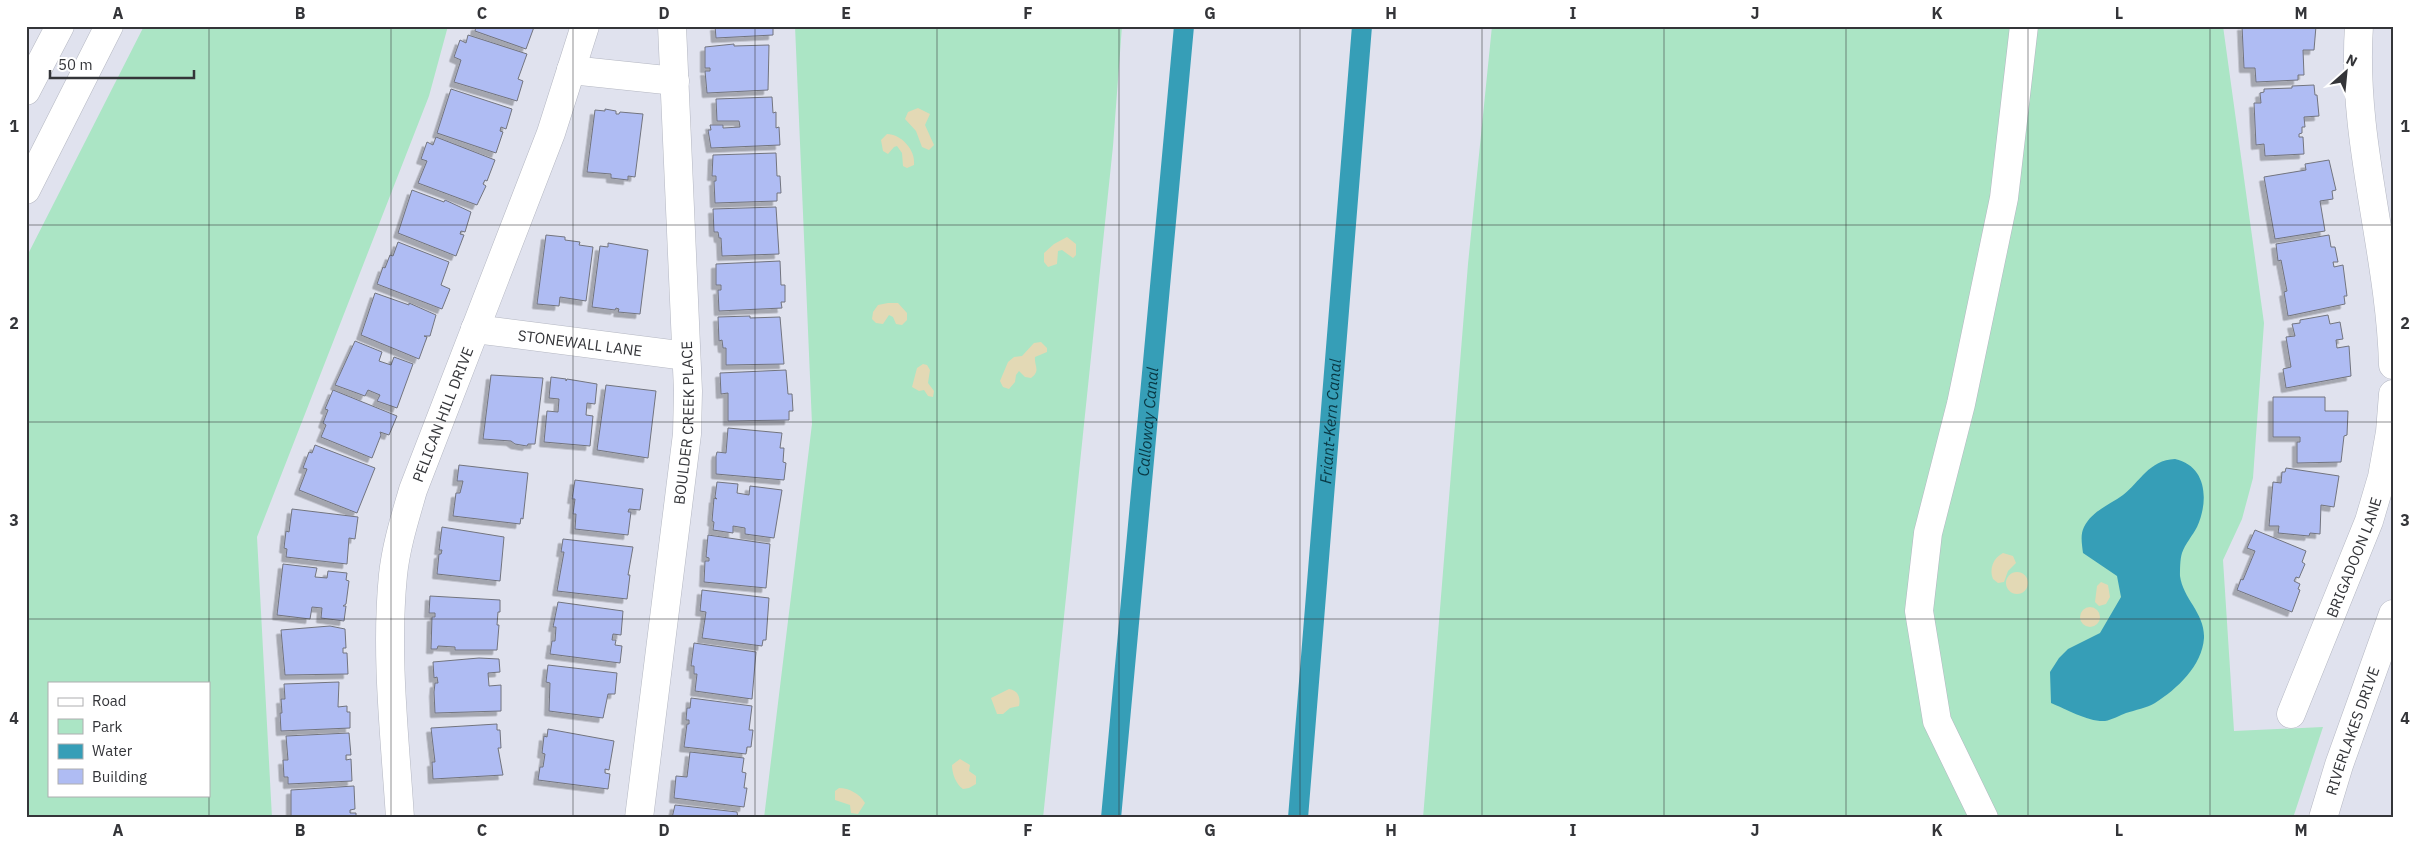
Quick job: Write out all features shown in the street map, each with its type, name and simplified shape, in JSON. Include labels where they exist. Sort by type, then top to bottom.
[{"type":"street","points":[[26,91],[60,26]]},
{"type":"street","points":[[26,190],[109,26]]},
{"type":"street","name":"PELICAN HILL DRIVE","points":[[400,818],[390,630],[393,574],[401,532],[412,490],[551,132],[585,26]]},
{"type":"street","name":"BOULDER CREEK PLACE","points":[[639,818],[687,434],[686,356],[672,26]]},
{"type":"street","points":[[1984,818],[1937,721],[1919,611],[1928,533],[1961,404],[2004,198],[2024,26]]},
{"type":"street","points":[[2359,26],[2359,94],[2384,214],[2393,365]]},
{"type":"street","points":[[571,70],[675,81]]},
{"type":"street","name":"STONEWALL LANE","points":[[475,329],[686,356]]},
{"type":"street","name":"BRIGADOON LANE","points":[[2291,714],[2369,522],[2382,477],[2390,432],[2393,394]]},
{"type":"street","name":"RIVERLAKES DRIVE","points":[[2323,818],[2339,765],[2393,614]]},
{"type":"green space","points":[[144,26],[448,26],[429,96],[257,537],[272,818],[26,818],[26,258]]},
{"type":"green space","points":[[795,26],[1122,26],[1113,146],[1043,818],[764,818],[812,424]]},
{"type":"green space","points":[[1492,26],[2223,26],[2264,323],[2253,478],[2242,519],[2223,560],[2234,731],[2323,727],[2293,818],[1423,818],[1468,264]]},
{"type":"sand","points":[[918,108],[930,114],[925,125],[934,145],[929,150],[922,147],[916,131],[905,119],[908,112]]},
{"type":"sand","points":[[887,134],[897,137],[906,144],[913,154],[914,165],[907,168],[903,166],[902,153],[897,146],[888,154],[883,151],[881,140]]},
{"type":"sand","points":[[1067,237],[1076,244],[1076,255],[1073,258],[1062,250],[1058,251],[1057,264],[1048,267],[1044,262],[1044,253],[1054,244]]},
{"type":"sand","points":[[898,303],[907,313],[907,320],[902,325],[896,324],[893,317],[889,315],[883,324],[876,323],[872,319],[873,312],[878,305]]},
{"type":"sand","points":[[1041,342],[1047,348],[1047,352],[1035,357],[1036,373],[1031,378],[1025,377],[1019,371],[1015,382],[1009,389],[1003,387],[1000,381],[1008,362],[1014,357],[1022,356],[1034,343]]},
{"type":"sand","points":[[923,364],[927,365],[930,370],[928,383],[934,391],[933,397],[928,396],[924,390],[919,391],[912,387],[917,368]]},
{"type":"sand","points":[[2003,553],[2013,556],[2016,563],[2008,571],[2004,582],[1998,583],[1993,579],[1992,568],[1994,561]]},
{"type":"sand","points":[[2017,572],[2027,579],[2028,583],[2021,593],[2017,594],[2007,587],[2006,583],[2013,573]]},
{"type":"sand","points":[[2101,582],[2108,585],[2110,597],[2106,604],[2099,606],[2095,602],[2097,586]]},
{"type":"sand","points":[[2090,607],[2097,610],[2100,617],[2097,624],[2090,627],[2083,624],[2080,617],[2083,610]]},
{"type":"sand","points":[[1009,689],[1015,691],[1018,695],[1020,700],[1019,706],[1010,708],[1003,714],[997,714],[991,698]]},
{"type":"sand","points":[[960,759],[970,765],[969,771],[976,776],[976,784],[969,788],[963,789],[956,782],[952,765]]},
{"type":"sand","points":[[839,788],[854,792],[863,800],[865,803],[858,814],[851,813],[850,805],[835,800],[835,791]]},
{"type":"water","points":[[2175,459],[2186,463],[2194,469],[2199,477],[2204,496],[2201,517],[2185,546],[2180,561],[2182,584],[2198,613],[2203,629],[2204,638],[2199,658],[2180,684],[2155,703],[2110,720],[2098,721],[2084,717],[2051,703],[2050,672],[2059,658],[2068,649],[2100,633],[2121,597],[2117,576],[2083,553],[2082,533],[2087,521],[2101,509],[2123,495],[2152,467],[2166,460]]},
{"type":"building","points":[[476,26],[534,27],[526,49],[475,31]]},
{"type":"building","points":[[715,26],[773,26],[773,35],[716,38]]},
{"type":"building","points":[[2242,26],[2316,26],[2314,50],[2303,50],[2304,75],[2298,75],[2298,80],[2256,82],[2255,68],[2244,68]]},
{"type":"building","points":[[468,35],[527,54],[518,79],[523,81],[517,101],[454,82],[461,60],[454,57],[460,40],[466,43]]},
{"type":"building","points":[[734,44],[734,46],[769,45],[768,90],[707,93],[705,71],[710,71],[710,68],[705,68],[705,47]]},
{"type":"building","points":[[2314,85],[2319,116],[2304,117],[2305,127],[2302,127],[2302,133],[2299,134],[2299,137],[2303,137],[2304,154],[2265,156],[2264,144],[2256,145],[2254,103],[2261,103],[2260,93],[2264,92],[2264,89]]},
{"type":"building","points":[[451,89],[512,109],[506,129],[501,127],[500,131],[503,132],[496,153],[437,133]]},
{"type":"building","points":[[772,97],[773,113],[776,112],[776,128],[779,127],[780,145],[711,148],[708,130],[711,130],[710,125],[723,125],[723,128],[740,127],[739,121],[717,121],[716,99]]},
{"type":"building","points":[[605,109],[616,111],[616,114],[620,112],[643,114],[635,177],[628,176],[628,180],[611,178],[611,174],[587,172],[595,110],[605,111]]},
{"type":"building","points":[[436,137],[495,160],[487,181],[485,180],[483,184],[486,186],[477,205],[418,183],[427,161],[421,159],[427,142],[433,145]]},
{"type":"building","points":[[776,153],[777,176],[780,176],[781,193],[777,193],[777,201],[715,203],[714,181],[716,181],[716,176],[712,176],[713,155]]},
{"type":"building","points":[[2329,160],[2336,190],[2332,191],[2333,199],[2320,201],[2325,231],[2275,239],[2264,177],[2306,170],[2305,164]]},
{"type":"building","points":[[412,190],[444,202],[445,200],[471,212],[465,232],[461,231],[460,234],[464,235],[456,256],[398,233]]},
{"type":"building","points":[[776,207],[779,254],[722,256],[721,238],[719,238],[718,232],[714,232],[713,209]]},
{"type":"building","points":[[546,235],[565,237],[565,240],[580,242],[579,245],[593,247],[586,301],[560,297],[559,306],[537,304]]},
{"type":"building","points":[[2329,235],[2331,247],[2335,247],[2338,262],[2333,262],[2334,267],[2343,265],[2347,296],[2344,296],[2345,304],[2288,316],[2284,292],[2287,291],[2281,260],[2278,261],[2276,244]]},
{"type":"building","points":[[398,242],[449,262],[441,285],[450,289],[442,309],[377,284],[383,267],[385,268],[390,255],[393,256]]},
{"type":"building","points":[[608,243],[648,250],[640,314],[618,312],[619,309],[616,308],[615,310],[592,307],[600,246],[608,247]]},
{"type":"building","points":[[780,261],[781,285],[785,285],[785,302],[781,302],[782,308],[719,311],[718,290],[721,290],[721,285],[716,285],[716,264]]},
{"type":"building","points":[[375,293],[409,305],[409,303],[436,315],[430,336],[424,336],[427,337],[419,359],[361,335]]},
{"type":"building","points":[[2328,315],[2330,324],[2340,322],[2343,339],[2336,340],[2337,348],[2349,346],[2351,376],[2286,388],[2283,369],[2291,367],[2286,337],[2295,336],[2292,324],[2300,323],[2300,320]]},
{"type":"building","points":[[750,316],[750,318],[780,317],[784,364],[726,365],[726,348],[723,348],[722,340],[719,341],[718,317]]},
{"type":"building","points":[[355,341],[382,352],[379,361],[391,365],[394,357],[413,364],[397,408],[377,401],[380,395],[368,390],[365,396],[335,385]]},
{"type":"building","points":[[786,370],[788,394],[792,394],[793,411],[789,411],[789,420],[728,421],[728,393],[721,394],[720,373]]},
{"type":"building","points":[[491,375],[543,378],[535,444],[528,444],[527,446],[515,444],[511,441],[483,439]]},
{"type":"building","points":[[551,377],[566,379],[566,381],[567,379],[597,384],[595,404],[587,403],[586,415],[593,416],[590,446],[544,442],[547,411],[558,412],[559,399],[549,398]]},
{"type":"building","points":[[606,385],[656,391],[648,458],[597,450]]},
{"type":"building","points":[[333,390],[397,416],[389,435],[380,432],[381,435],[372,458],[321,437],[326,425],[323,423],[328,410],[325,409]]},
{"type":"building","points":[[2273,397],[2325,397],[2325,411],[2348,411],[2347,435],[2344,436],[2341,462],[2297,463],[2297,442],[2300,442],[2300,437],[2273,437]]},
{"type":"building","points":[[728,428],[782,433],[780,448],[784,448],[783,462],[786,463],[784,480],[716,474],[717,452],[726,453]]},
{"type":"building","points":[[315,445],[375,468],[357,513],[299,490],[307,469],[303,468],[309,452],[312,453]]},
{"type":"building","points":[[459,465],[528,473],[523,519],[521,518],[520,524],[453,516],[456,493],[460,493],[463,481],[457,481]]},
{"type":"building","points":[[2286,468],[2339,476],[2334,507],[2321,505],[2320,534],[2310,533],[2309,536],[2278,533],[2279,526],[2269,526],[2273,482],[2281,483],[2282,472],[2285,472]]},
{"type":"building","points":[[575,480],[643,489],[640,510],[629,509],[628,512],[631,512],[628,535],[575,529],[576,514],[573,514],[575,499],[572,499]]},
{"type":"building","points":[[717,482],[738,484],[737,493],[749,495],[750,486],[782,490],[774,538],[745,534],[745,528],[733,526],[733,533],[713,530],[714,522],[712,521],[714,498],[717,499],[715,497]]},
{"type":"building","points":[[292,509],[358,517],[355,539],[349,538],[347,564],[286,557],[287,549],[284,548],[286,531],[289,532]]},
{"type":"building","points":[[442,527],[504,537],[500,581],[437,574],[439,554],[441,554],[442,550],[439,550]]},
{"type":"building","points":[[2255,530],[2306,551],[2302,562],[2305,564],[2299,578],[2296,577],[2294,581],[2300,584],[2298,589],[2300,590],[2292,612],[2237,590],[2255,551],[2247,548]]},
{"type":"building","points":[[708,535],[770,544],[766,588],[704,582],[705,561],[709,561],[709,558],[706,557]]},
{"type":"building","points":[[563,539],[633,547],[628,575],[630,575],[627,599],[557,591],[564,552],[561,552]]},
{"type":"building","points":[[283,564],[317,568],[315,577],[327,578],[328,571],[347,573],[346,580],[349,581],[346,604],[343,606],[346,606],[344,621],[321,618],[322,608],[312,607],[310,619],[277,615]]},
{"type":"building","points":[[702,590],[769,598],[766,640],[763,640],[762,646],[702,638],[706,612],[700,611]]},
{"type":"building","points":[[430,596],[500,600],[497,650],[455,650],[455,647],[438,646],[437,649],[431,649],[432,617],[435,617],[435,613],[429,613]]},
{"type":"building","points":[[558,602],[623,611],[621,635],[613,634],[612,640],[616,640],[615,645],[622,646],[620,663],[550,654],[552,641],[555,641],[556,627],[553,627]]},
{"type":"building","points":[[330,626],[345,629],[346,648],[343,648],[343,653],[347,653],[348,674],[285,675],[281,630]]},
{"type":"building","points":[[694,643],[756,652],[752,699],[695,691],[697,674],[694,674],[694,666],[691,666]]},
{"type":"building","points":[[479,658],[499,659],[500,672],[488,673],[489,686],[501,685],[501,711],[435,713],[434,692],[435,683],[438,683],[437,677],[434,678],[433,662]]},
{"type":"building","points":[[548,665],[617,673],[615,694],[608,694],[603,718],[549,711],[550,683],[546,682]]},
{"type":"building","points":[[339,682],[338,707],[347,706],[347,712],[350,712],[350,728],[281,731],[280,713],[282,713],[281,699],[285,699],[284,684]]},
{"type":"building","points":[[691,698],[752,706],[749,730],[753,730],[751,747],[747,747],[746,754],[684,747],[687,724],[689,724],[689,720],[686,720],[687,708],[690,708]]},
{"type":"building","points":[[497,724],[497,730],[500,730],[501,748],[498,748],[503,775],[433,779],[432,762],[435,762],[431,728]]},
{"type":"building","points":[[548,729],[614,741],[609,770],[605,769],[605,773],[610,774],[608,789],[538,780],[545,754],[542,753],[544,736],[547,737]]},
{"type":"building","points":[[349,733],[351,755],[346,755],[346,760],[351,759],[352,781],[288,784],[288,777],[284,777],[283,760],[288,760],[286,736]]},
{"type":"building","points":[[690,752],[744,758],[742,772],[746,773],[744,788],[747,788],[744,807],[674,798],[676,776],[687,777]]},
{"type":"building","points":[[354,786],[355,809],[350,810],[350,813],[356,813],[356,818],[291,818],[291,790]]},
{"type":"building","points":[[675,805],[737,812],[738,818],[672,818]]},
{"type":"waterway","name":"Calloway Canal","points":[[1111,818],[1184,26]]},
{"type":"waterway","name":"Friant-Kern Canal","points":[[1298,818],[1362,26]]}]
